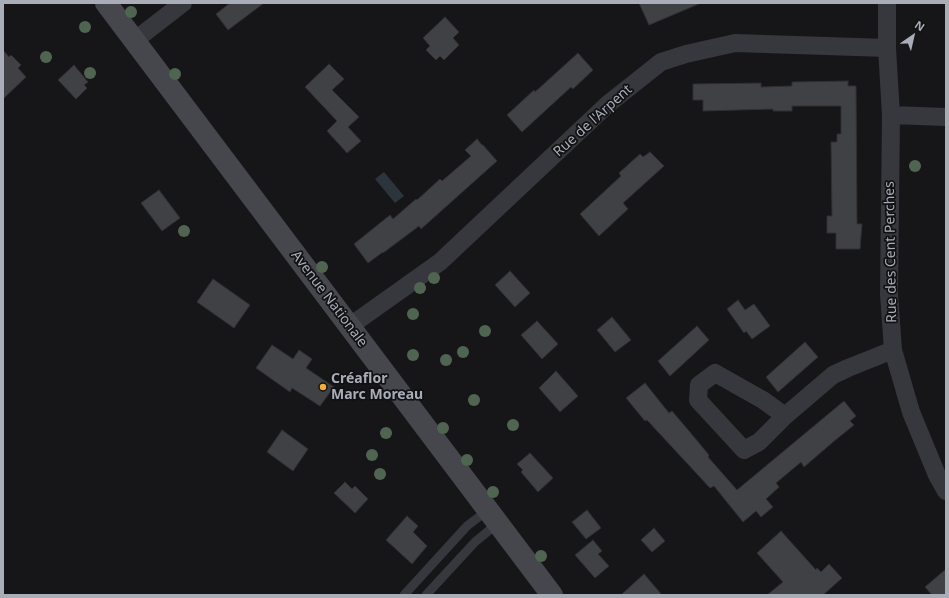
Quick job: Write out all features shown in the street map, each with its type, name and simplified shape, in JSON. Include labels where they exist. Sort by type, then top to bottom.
[{"type":"main road","name":"Avenue Nationale","points":[[106,3],[550,594]]},
{"type":"street","points":[[134,41],[183,3]]},
{"type":"street","name":"Rue des Cent Perches","points":[[887,3],[887,48],[891,115],[889,294],[893,350],[911,412],[936,475],[946,491]]},
{"type":"street","name":"Rue de l'Arpent","points":[[350,326],[440,262],[608,104],[661,62],[686,54],[735,43],[887,48]]},
{"type":"street","points":[[891,115],[946,117]]},
{"type":"street","points":[[785,416],[763,400],[714,373],[699,385],[698,400],[744,450],[759,442],[785,416],[833,375],[893,350]]},
{"type":"lane","points":[[404,595],[467,526],[493,517]]},
{"type":"lane","points":[[426,595],[474,542],[493,517]]},
{"type":"shaded area","points":[[384,172],[404,196],[395,203],[375,179]]},
{"type":"building","points":[[230,3],[264,3],[228,30],[216,14]]},
{"type":"building","points":[[639,3],[701,3],[649,25]]},
{"type":"building","points":[[445,17],[459,32],[453,38],[459,45],[444,60],[440,56],[436,60],[426,50],[430,46],[423,38]]},
{"type":"building","points":[[3,50],[9,57],[11,55],[21,65],[18,68],[26,77],[3,99]]},
{"type":"building","points":[[578,53],[593,70],[573,89],[571,87],[522,132],[507,115]]},
{"type":"building","points":[[329,64],[344,79],[332,90],[359,117],[348,127],[361,141],[347,153],[327,131],[337,121],[305,87]]},
{"type":"building","points":[[74,65],[88,82],[84,85],[87,88],[76,99],[58,80]]},
{"type":"building","points":[[848,81],[848,86],[856,86],[857,224],[862,224],[860,249],[836,249],[836,233],[827,233],[827,216],[832,216],[831,142],[837,142],[837,134],[841,134],[841,106],[792,106],[792,111],[773,111],[773,109],[703,111],[703,100],[693,100],[693,84],[761,83],[761,87],[792,86],[792,82]]},
{"type":"building","points":[[477,139],[497,161],[421,229],[419,226],[368,263],[354,244],[390,215],[393,219],[440,179],[442,181],[471,156],[465,150]]},
{"type":"building","points":[[650,152],[664,166],[623,203],[628,209],[599,236],[580,214],[621,176],[619,173],[640,154],[643,157]]},
{"type":"building","points":[[159,190],[180,218],[162,231],[141,203]]},
{"type":"building","points":[[510,271],[530,293],[515,307],[495,285]]},
{"type":"building","points":[[213,279],[250,305],[234,328],[197,302]]},
{"type":"building","points":[[738,300],[745,310],[754,304],[770,326],[752,339],[746,331],[744,333],[727,309]]},
{"type":"building","points":[[612,317],[631,340],[615,352],[597,330]]},
{"type":"building","points":[[537,321],[558,344],[542,359],[521,335]]},
{"type":"building","points":[[697,326],[709,340],[670,376],[658,361]]},
{"type":"building","points":[[805,342],[818,357],[778,392],[766,377]]},
{"type":"building","points":[[272,345],[293,359],[299,350],[312,359],[306,368],[334,387],[320,406],[292,388],[290,392],[256,368]]},
{"type":"building","points":[[556,371],[578,396],[560,412],[539,388]]},
{"type":"building","points":[[645,383],[669,413],[672,411],[709,455],[708,457],[737,490],[844,401],[856,416],[850,421],[854,425],[804,467],[801,462],[776,483],[779,487],[766,499],[773,507],[761,517],[756,511],[743,522],[714,486],[710,488],[647,420],[645,421],[626,398]]},
{"type":"building","points":[[282,430],[308,449],[293,471],[267,452]]},
{"type":"building","points":[[530,453],[553,478],[538,492],[521,472],[523,470],[517,464]]},
{"type":"building","points":[[345,482],[352,489],[355,486],[368,499],[355,513],[334,493]]},
{"type":"building","points":[[587,510],[601,528],[586,539],[572,522]]},
{"type":"building","points":[[407,516],[418,526],[413,532],[427,546],[412,564],[386,540]]},
{"type":"building","points":[[654,528],[665,541],[652,552],[641,540]]},
{"type":"building","points":[[781,531],[816,570],[817,568],[821,572],[829,564],[842,578],[823,595],[767,595],[783,582],[757,553]]},
{"type":"building","points":[[593,540],[602,551],[598,554],[609,566],[595,578],[575,555]]},
{"type":"building","points":[[946,569],[946,595],[932,595],[925,587]]},
{"type":"building","points":[[644,574],[662,595],[621,595]]},
{"type":"place","name":"Créaflor Marc Moreau","points":[[323,387]]}]
